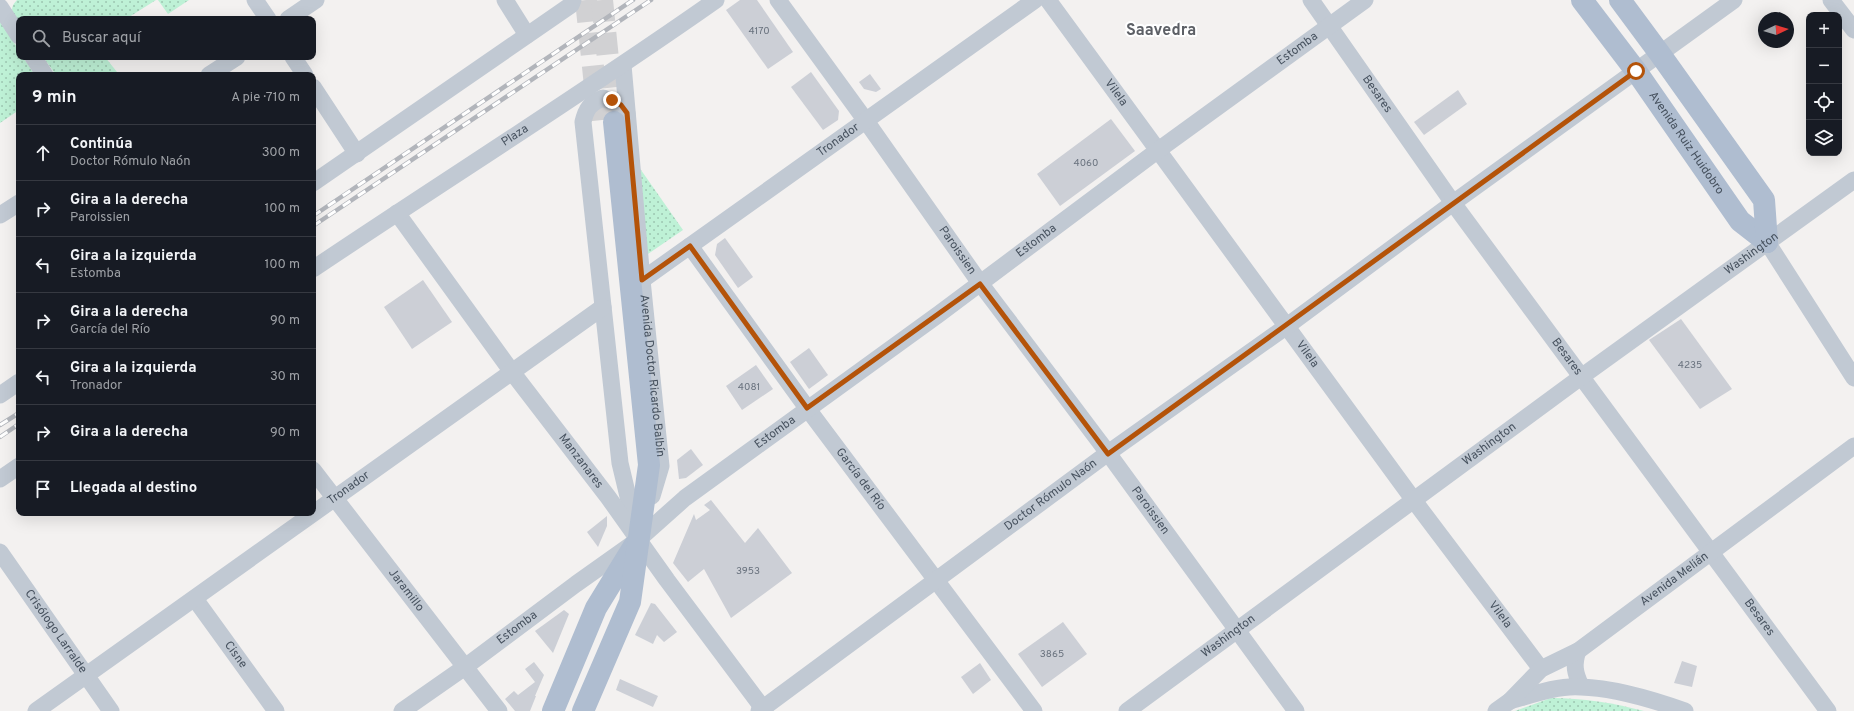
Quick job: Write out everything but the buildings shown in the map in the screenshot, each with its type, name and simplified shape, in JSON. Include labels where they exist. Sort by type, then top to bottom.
[{"type":"main road","name":"Avenida Ruiz Huidobro","points":[[1582,0],[1636,71],[1740,221],[1767,242]]},
{"type":"main road","name":"Avenida Ruiz Huidobro","points":[[1620,0],[1764,200],[1767,242]]},
{"type":"main road","points":[[606,120],[634,464],[638,540]]},
{"type":"main road","name":"Avenida Doctor Ricardo Balbín","points":[[553,711],[596,608],[638,540]]},
{"type":"main road","name":"Avenida Doctor Ricardo Balbín","points":[[582,711],[630,602],[638,540]]},
{"type":"street","points":[[255,0],[266,16]]},
{"type":"street","points":[[292,16],[316,0]]},
{"type":"street","points":[[505,0],[527,35]]},
{"type":"street","name":"Plaza","points":[[316,267],[623,65],[716,0]]},
{"type":"street","name":"Paroissien","points":[[778,0],[866,120],[980,284],[1108,454],[1296,711]]},
{"type":"street","name":"Tronador","points":[[642,280],[1036,0]]},
{"type":"street","name":"Vilela","points":[[1048,0],[1414,500],[1541,669]]},
{"type":"street","name":"Besares","points":[[1311,0],[1453,203],[1828,711]]},
{"type":"street","name":"Estomba","points":[[402,711],[465,667],[576,584],[638,540],[685,498],[807,408],[980,284],[1158,151],[1365,0]]},
{"type":"street","name":"Doctor Rómulo Naón","points":[[762,710],[1108,454],[1287,326],[1453,203],[1734,0]]},
{"type":"street","points":[[1831,0],[1854,30]]},
{"type":"street","points":[[316,181],[357,154],[572,2]]},
{"type":"street","points":[[0,7],[16,31]]},
{"type":"street","points":[[35,60],[42,72]]},
{"type":"street","points":[[214,72],[232,60]]},
{"type":"street","points":[[295,60],[303,72]]},
{"type":"street","name":"Avenida Doctor Ricardo Balbín","points":[[623,65],[606,120],[602,307],[620,463],[638,540]]},
{"type":"street","points":[[316,92],[357,154]]},
{"type":"street","points":[[557,107],[566,107],[574,111],[606,120]]},
{"type":"street","name":"Avenida Doctor Ricardo Balbín","points":[[606,120],[642,280],[662,466],[638,540]]},
{"type":"street","name":"Washington","points":[[1127,711],[1581,377],[1854,180]]},
{"type":"street","points":[[0,215],[16,204]]},
{"type":"street","name":"Manzanares","points":[[397,213],[512,372],[608,497],[762,710]]},
{"type":"street","name":"Avenida Ruiz Huidobro","points":[[1767,242],[1854,378]]},
{"type":"street","name":"García del Río","points":[[690,246],[807,408],[1034,711]]},
{"type":"street","name":"Tronador","points":[[316,512],[602,307]]},
{"type":"street","points":[[0,395],[16,384]]},
{"type":"street","name":"Avenida Melián","points":[[1496,711],[1510,701],[1541,669],[1578,651],[1854,446]]},
{"type":"street","points":[[0,479],[16,468]]},
{"type":"street","name":"Jaramillo","points":[[316,474],[499,711]]},
{"type":"street","name":"Tronador","points":[[36,711],[310,516]]},
{"type":"street","name":"Crisólogo Larralde","points":[[0,552],[110,711]]},
{"type":"street","name":"Cisne","points":[[195,599],[276,711]]},
{"type":"street","points":[[1578,651],[1574,660],[1574,670],[1581,686]]},
{"type":"street","points":[[1510,701],[1546,691],[1581,686],[1622,693],[1685,711]]},
{"type":"green space","points":[[17,0],[156,0],[131,16],[16,16],[16,20],[12,12],[14,3]]},
{"type":"green space","points":[[158,0],[189,0],[168,14]]},
{"type":"green space","points":[[0,22],[16,46],[16,60],[25,60],[33,72],[16,72],[16,112],[0,123]]},
{"type":"green space","points":[[45,60],[107,60],[117,72],[54,72]]},
{"type":"green space","points":[[634,160],[683,230],[645,256]]},
{"type":"green space","points":[[1551,698],[1598,702],[1644,711],[1515,711]]},
{"type":"tunnel","points":[[586,0],[599,124]]},
{"type":"tunnel","points":[[602,0],[614,119]]},
{"type":"railway","points":[[316,214],[633,0]]},
{"type":"railway","points":[[316,224],[651,0]]},
{"type":"railway","points":[[0,425],[16,415]]},
{"type":"railway","points":[[0,437],[16,426]]},
{"type":"district","name":"Saavedra","points":[[1161,31]]},
{"type":"route","points":[[612,100],[621,105],[627,113],[642,280],[690,246],[807,408],[980,284],[1108,454],[1287,326],[1453,203],[1636,71]]}]
